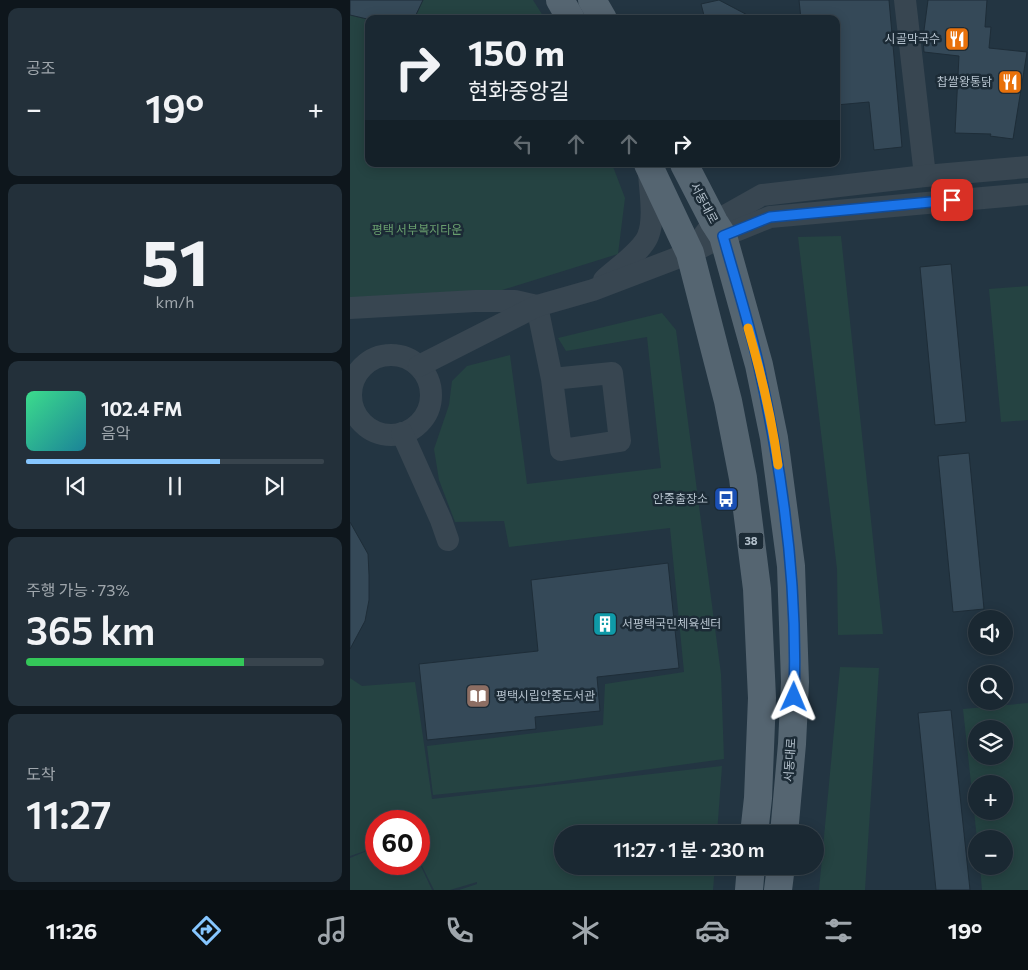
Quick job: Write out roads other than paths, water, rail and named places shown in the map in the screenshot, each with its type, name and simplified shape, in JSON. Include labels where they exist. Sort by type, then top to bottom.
[{"type":"main road","points":[[560,0],[569,15]]},
{"type":"main road","points":[[592,0],[601,15]]},
{"type":"main road","name":"38","points":[[649,167],[690,253],[728,400],[743,478],[757,589],[762,698],[758,798],[755,825]]},
{"type":"main road","name":"서동대로","points":[[686,167],[719,229],[759,365],[770,420],[791,566],[795,682],[785,825]]},
{"type":"main road","points":[[749,890],[750,875]]},
{"type":"main road","points":[[778,890],[780,875]]},
{"type":"street","points":[[905,0],[925,176]]},
{"type":"street","points":[[593,290],[638,250],[648,236],[652,213],[648,167]]},
{"type":"street","points":[[419,366],[537,306],[593,290],[690,253],[762,195],[925,176],[1028,167]]},
{"type":"street","points":[[719,229],[770,217],[1020,194],[1028,174]]},
{"type":"street","points":[[350,308],[475,301],[515,301],[537,306]]},
{"type":"street","points":[[537,306],[552,380]]},
{"type":"street","points":[[390,354],[404,357],[419,366],[425,372],[430,384],[431,396],[429,409],[422,420],[402,434],[377,432],[366,426],[357,415],[352,402],[355,368],[376,357],[390,354]]},
{"type":"street","points":[[402,434],[441,520],[448,540]]},
{"type":"place","name":"시골막국수","points":[[957,39]]},
{"type":"place","name":"찹쌀왕통닭","points":[[1010,82]]},
{"type":"place","name":"안중출장소","points":[[726,499]]},
{"type":"place","name":"서평택국민체육센터","points":[[605,624]]},
{"type":"place","name":"평택시립안중도서관","points":[[478,696]]},
{"type":"park label","name":"평택 서부복지타운","points":[[417,230]]}]
